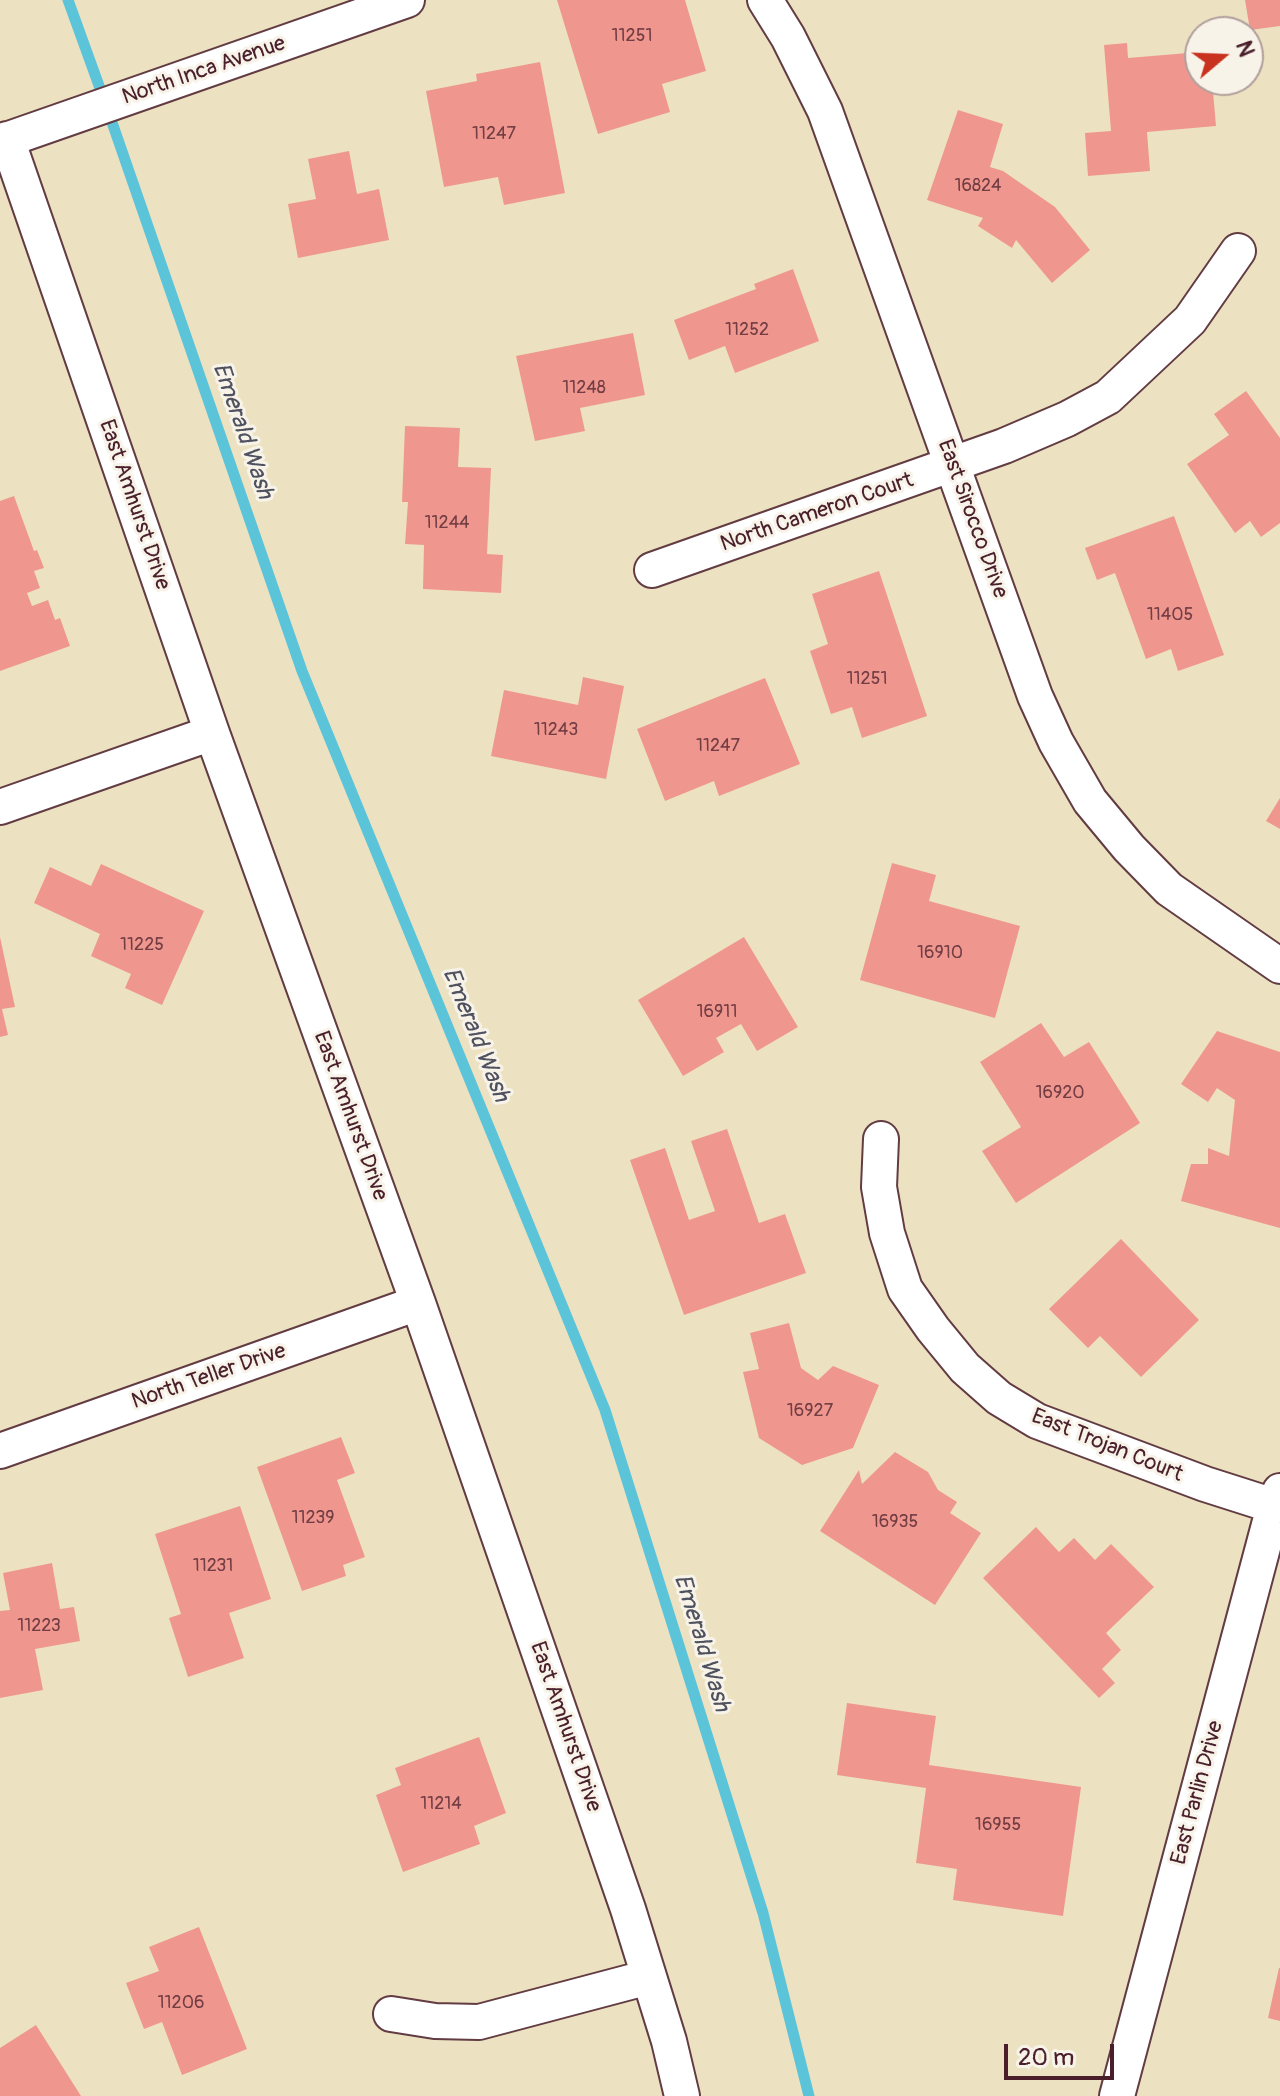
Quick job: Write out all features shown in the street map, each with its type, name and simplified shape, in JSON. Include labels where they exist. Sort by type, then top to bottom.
[{"type":"street","name":"North Inca Avenue","points":[[4,140],[407,0]]},
{"type":"street","name":"East Sirocco Drive","points":[[765,0],[788,37],[825,111],[1035,696],[1056,742],[1090,801],[1169,889],[1280,966]]},
{"type":"street","name":"East Amhurst Drive","points":[[4,140],[212,733],[418,1303],[628,1909],[669,2041],[682,2096]]},
{"type":"street","name":"North Cameron Court","points":[[652,570],[953,465],[1067,419],[1108,397],[1190,320],[1238,251]]},
{"type":"street","points":[[0,807],[212,733]]},
{"type":"street","name":"East Trojan Court","points":[[881,1139],[879,1187],[887,1233],[905,1289],[965,1368],[999,1398],[1037,1421],[1205,1484],[1277,1498]]},
{"type":"street","name":"North Teller Drive","points":[[0,1451],[418,1303]]},
{"type":"street","name":"East Parlin Drive","points":[[1117,2096],[1277,1498]]},
{"type":"street","points":[[391,2014],[435,2021],[479,2022],[649,1977]]},
{"type":"building","points":[[557,0],[685,0],[706,71],[662,84],[670,112],[598,134]]},
{"type":"building","points":[[1245,0],[1280,0],[1280,26],[1264,28],[1264,16],[1248,16]]},
{"type":"building","points":[[1127,43],[1128,58],[1184,53],[1184,96],[1213,96],[1216,126],[1147,132],[1150,171],[1088,176],[1085,133],[1111,131],[1104,45]]},
{"type":"building","points":[[540,62],[565,193],[504,205],[498,177],[444,187],[426,91],[477,81],[476,74]]},
{"type":"building","points":[[958,110],[1003,124],[990,167],[1003,171],[1055,207],[1090,250],[1052,283],[1016,240],[1012,248],[978,226],[983,218],[927,200]]},
{"type":"building","points":[[349,151],[357,194],[379,189],[389,240],[298,258],[288,204],[316,199],[308,159]]},
{"type":"building","points":[[793,269],[819,341],[735,373],[725,346],[689,360],[674,320],[756,289],[754,284]]},
{"type":"building","points":[[633,333],[645,395],[580,408],[585,431],[535,441],[516,356]]},
{"type":"building","points":[[1246,391],[1280,438],[1280,523],[1261,537],[1250,521],[1235,533],[1187,464],[1229,435],[1214,414]]},
{"type":"building","points":[[405,426],[460,428],[458,467],[491,468],[487,554],[503,555],[501,593],[423,589],[424,545],[405,544],[408,502],[402,502]]},
{"type":"building","points":[[14,496],[34,551],[37,550],[44,568],[34,571],[40,588],[27,593],[32,606],[48,600],[55,620],[60,618],[70,646],[0,671],[0,501]]},
{"type":"building","points":[[1174,516],[1224,655],[1178,671],[1171,649],[1146,659],[1115,573],[1097,580],[1085,548]]},
{"type":"building","points":[[879,571],[927,716],[862,738],[852,707],[831,714],[810,651],[828,644],[812,594]]},
{"type":"building","points":[[583,677],[624,686],[606,779],[491,756],[504,690],[578,705]]},
{"type":"building","points":[[765,678],[800,764],[719,796],[714,781],[665,801],[637,729]]},
{"type":"building","points":[[1280,798],[1280,829],[1266,821]]},
{"type":"building","points":[[892,863],[936,875],[929,901],[1020,926],[995,1018],[860,980]]},
{"type":"building","points":[[101,864],[204,911],[162,1005],[125,988],[131,974],[91,956],[100,934],[34,903],[50,867],[91,886]]},
{"type":"building","points":[[0,937],[15,1007],[2,1009],[8,1035],[0,1037]]},
{"type":"building","points":[[744,937],[798,1027],[757,1051],[741,1024],[716,1038],[724,1052],[683,1076],[638,1000]]},
{"type":"building","points":[[1041,1023],[1064,1057],[1089,1042],[1140,1123],[1016,1203],[982,1151],[1021,1127],[980,1062]]},
{"type":"building","points":[[1217,1031],[1280,1052],[1280,1228],[1181,1201],[1191,1164],[1208,1164],[1208,1148],[1229,1156],[1235,1100],[1217,1088],[1208,1102],[1181,1084]]},
{"type":"building","points":[[727,1129],[759,1223],[785,1214],[806,1273],[684,1315],[630,1160],[665,1148],[689,1220],[715,1211],[691,1141]]},
{"type":"building","points":[[1121,1239],[1199,1320],[1141,1377],[1100,1336],[1088,1348],[1049,1309]]},
{"type":"building","points":[[789,1323],[801,1368],[818,1380],[833,1366],[879,1385],[853,1448],[802,1465],[759,1438],[743,1372],[759,1369],[750,1333]]},
{"type":"building","points":[[341,1437],[355,1473],[337,1480],[365,1557],[343,1565],[346,1576],[302,1591],[257,1467]]},
{"type":"building","points":[[895,1452],[928,1472],[938,1490],[957,1502],[950,1513],[981,1533],[935,1605],[820,1531],[859,1470],[862,1484]]},
{"type":"building","points":[[240,1506],[271,1599],[229,1613],[244,1658],[188,1677],[169,1618],[181,1614],[155,1534]]},
{"type":"building","points":[[1036,1527],[1059,1552],[1074,1538],[1095,1560],[1111,1544],[1154,1587],[1106,1633],[1121,1650],[1102,1669],[1115,1683],[1099,1698],[983,1578]]},
{"type":"building","points":[[52,1563],[60,1609],[74,1607],[80,1641],[35,1649],[43,1690],[0,1698],[0,1611],[10,1610],[3,1573]]},
{"type":"building","points":[[847,1703],[936,1716],[929,1765],[1081,1787],[1063,1916],[953,1900],[957,1869],[916,1863],[926,1788],[837,1775]]},
{"type":"building","points":[[479,1737],[506,1813],[474,1826],[480,1844],[403,1872],[376,1795],[401,1785],[395,1768]]},
{"type":"building","points":[[199,1927],[247,2049],[182,2075],[162,2022],[144,2029],[126,1983],[159,1971],[149,1947]]},
{"type":"building","points":[[1280,1968],[1280,2021],[1268,2018]]},
{"type":"building","points":[[36,2025],[81,2096],[0,2096],[0,2048]]},
{"type":"waterway","name":"Emerald Wash","points":[[68,0],[302,671],[605,1410],[763,1913],[809,2096]]}]
